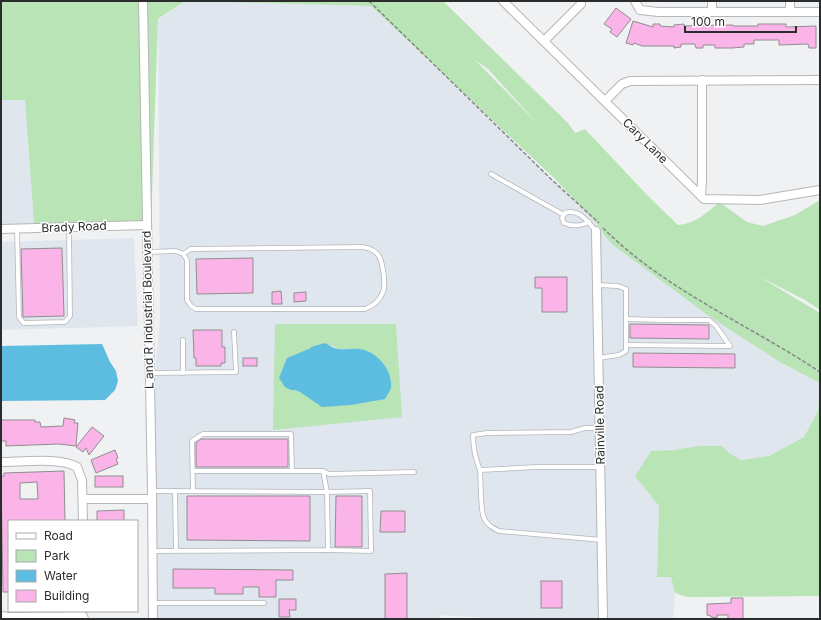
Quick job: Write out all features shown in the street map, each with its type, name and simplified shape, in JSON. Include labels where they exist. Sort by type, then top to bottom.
[{"type":"street","name":"L and R Industrial Boulevard","points":[[143,1],[152,495],[152,619]]},
{"type":"street","name":"Cary Lane","points":[[503,1],[701,196]]},
{"type":"street","points":[[635,1],[640,10],[658,12],[820,12]]},
{"type":"street","points":[[712,1],[712,11]]},
{"type":"street","points":[[790,1],[790,12]]},
{"type":"street","points":[[544,41],[581,4]]},
{"type":"street","points":[[702,80],[701,196],[704,199],[760,200],[820,190]]},
{"type":"street","points":[[605,101],[622,84],[630,81],[820,80]]},
{"type":"street","name":"Brady Road","points":[[1,229],[147,225]]},
{"type":"street","name":"Rainville Road","points":[[596,231],[603,619]]},
{"type":"street","points":[[1,462],[31,461],[71,463],[77,466],[80,472],[83,499],[83,520]]},
{"type":"street","points":[[83,499],[152,495]]},
{"type":"street","points":[[1,616],[9,618],[83,615]]},
{"type":"lane","points":[[491,174],[564,215]]},
{"type":"lane","points":[[589,222],[579,226],[569,225],[564,223],[562,218],[565,213],[571,211],[582,215],[589,222],[596,231]]},
{"type":"lane","points":[[17,229],[20,320],[24,323],[65,322],[70,316],[69,227]]},
{"type":"lane","points":[[147,252],[176,251],[183,254],[187,260],[187,300],[191,306],[196,309],[365,309],[375,303],[384,292],[382,262],[380,256],[370,248],[191,248],[183,254]]},
{"type":"lane","points":[[597,285],[618,286],[626,289],[626,351],[619,355],[598,358]]},
{"type":"lane","points":[[626,319],[710,320],[730,346],[626,345]]},
{"type":"lane","points":[[150,373],[236,372],[234,332]]},
{"type":"lane","points":[[183,340],[183,373]]},
{"type":"lane","points":[[600,428],[585,428],[571,432],[487,433],[473,435],[473,450],[480,470],[484,518],[490,526],[499,531],[602,540]]},
{"type":"lane","points":[[192,492],[192,441],[203,434],[291,434],[292,471]]},
{"type":"lane","points":[[480,470],[537,467],[600,468]]},
{"type":"lane","points":[[192,471],[323,471],[329,474],[414,472]]},
{"type":"lane","points":[[323,471],[327,492],[328,550]]},
{"type":"lane","points":[[152,495],[175,491],[370,491],[371,551],[152,551]]},
{"type":"lane","points":[[175,491],[176,550]]},
{"type":"lane","points":[[152,603],[264,603]]},
{"type":"path","points":[[369,1],[552,180],[640,261],[706,304],[778,345],[820,372]]},
{"type":"shaded area","points":[[185,1],[371,6],[592,218],[613,245],[820,383],[818,411],[804,437],[769,456],[741,460],[729,453],[722,446],[651,451],[635,476],[659,506],[657,577],[671,577],[675,593],[673,619],[607,619],[604,454],[600,619],[505,619],[440,615],[440,619],[252,619],[252,617],[242,619],[156,619],[154,384],[160,321],[158,20]]},
{"type":"shaded area","points":[[1,100],[25,100],[34,224],[1,225]]},
{"type":"shaded area","points":[[134,238],[138,326],[1,330],[1,242]]},
{"type":"green space","points":[[1,1],[139,1],[143,221],[34,224],[25,100],[1,100]]},
{"type":"green space","points":[[146,1],[185,1],[158,19],[151,223]]},
{"type":"green space","points":[[185,1],[443,1],[568,123],[575,133],[585,129],[648,196],[678,225],[694,221],[717,204],[722,204],[747,222],[763,226],[795,215],[820,200],[820,310],[805,300],[760,277],[820,313],[820,383],[780,362],[712,318],[613,245],[604,235],[599,226],[554,178],[371,6]],"holes":[[[475,60],[488,69],[538,124]]]},
{"type":"green space","points":[[275,324],[396,324],[402,417],[273,430]],"holes":[[[331,345],[336,348],[362,350],[374,355],[300,392],[295,390],[311,348]]]},
{"type":"green space","points":[[820,383],[820,605],[819,596],[687,597],[675,593],[671,577],[657,577],[659,506],[635,476],[651,451],[673,450],[699,446],[722,446],[729,453],[741,460],[769,456],[804,437],[818,411]]},
{"type":"water","points":[[325,343],[337,349],[364,350],[377,357],[385,365],[390,376],[391,388],[385,399],[351,405],[322,407],[300,392],[285,387],[279,378],[287,358],[311,347]]},
{"type":"water","points":[[102,344],[116,371],[118,381],[115,390],[105,400],[1,401],[1,346]]},
{"type":"building","points":[[616,8],[631,19],[617,37],[610,32],[612,29],[604,24]]},
{"type":"building","points":[[633,21],[653,27],[653,24],[674,27],[674,25],[684,24],[684,26],[758,26],[758,24],[786,24],[786,27],[816,26],[816,48],[809,48],[808,44],[779,45],[779,40],[754,40],[754,44],[744,44],[744,47],[732,48],[715,48],[715,45],[703,45],[703,48],[696,48],[695,44],[681,44],[681,47],[674,48],[674,46],[642,46],[634,43],[633,45],[626,43]]},
{"type":"building","points":[[62,248],[64,316],[23,317],[21,249]]},
{"type":"building","points":[[253,258],[253,293],[197,294],[196,259]]},
{"type":"building","points":[[535,277],[567,277],[567,312],[542,312],[542,288],[535,288]]},
{"type":"building","points":[[281,291],[282,304],[272,304],[272,292]]},
{"type":"building","points":[[306,292],[306,301],[294,302],[294,293]]},
{"type":"building","points":[[630,324],[709,325],[709,339],[630,338]]},
{"type":"building","points":[[193,330],[222,330],[222,347],[225,347],[225,363],[221,363],[221,366],[196,366],[196,358],[194,358]]},
{"type":"building","points":[[633,353],[735,354],[735,368],[633,367]]},
{"type":"building","points":[[243,358],[257,358],[257,366],[243,366]]},
{"type":"building","points":[[64,418],[75,420],[74,423],[78,423],[76,446],[59,444],[6,446],[6,441],[1,441],[1,420],[35,420],[35,422],[40,422],[41,427],[63,426]]},
{"type":"building","points":[[92,427],[104,436],[89,455],[86,448],[83,452],[76,447]]},
{"type":"building","points":[[201,439],[288,439],[288,467],[196,467],[196,443]]},
{"type":"building","points":[[115,450],[118,458],[116,459],[118,464],[96,473],[91,460]]},
{"type":"building","points":[[64,471],[65,520],[8,520],[8,592],[3,592],[1,476],[4,476],[4,473]],"holes":[[[37,482],[38,499],[20,499],[20,483]]]},
{"type":"building","points":[[95,476],[123,476],[123,487],[95,487]]},
{"type":"building","points":[[187,496],[310,496],[310,541],[187,540]]},
{"type":"building","points":[[336,496],[362,496],[362,547],[335,547]]},
{"type":"building","points":[[124,510],[124,520],[97,520],[97,511]]},
{"type":"building","points":[[381,511],[405,511],[405,532],[380,532]]},
{"type":"building","points":[[173,569],[293,570],[293,580],[276,580],[276,597],[259,597],[259,587],[243,587],[243,594],[215,594],[215,588],[173,588]]},
{"type":"building","points":[[407,573],[407,619],[385,619],[385,574]]},
{"type":"building","points":[[541,581],[562,581],[562,608],[541,608]]},
{"type":"building","points":[[731,598],[743,598],[743,619],[728,619],[728,615],[717,615],[717,618],[707,615],[707,604],[731,603]]},
{"type":"building","points":[[279,599],[296,599],[296,610],[289,610],[290,617],[279,617]]}]
